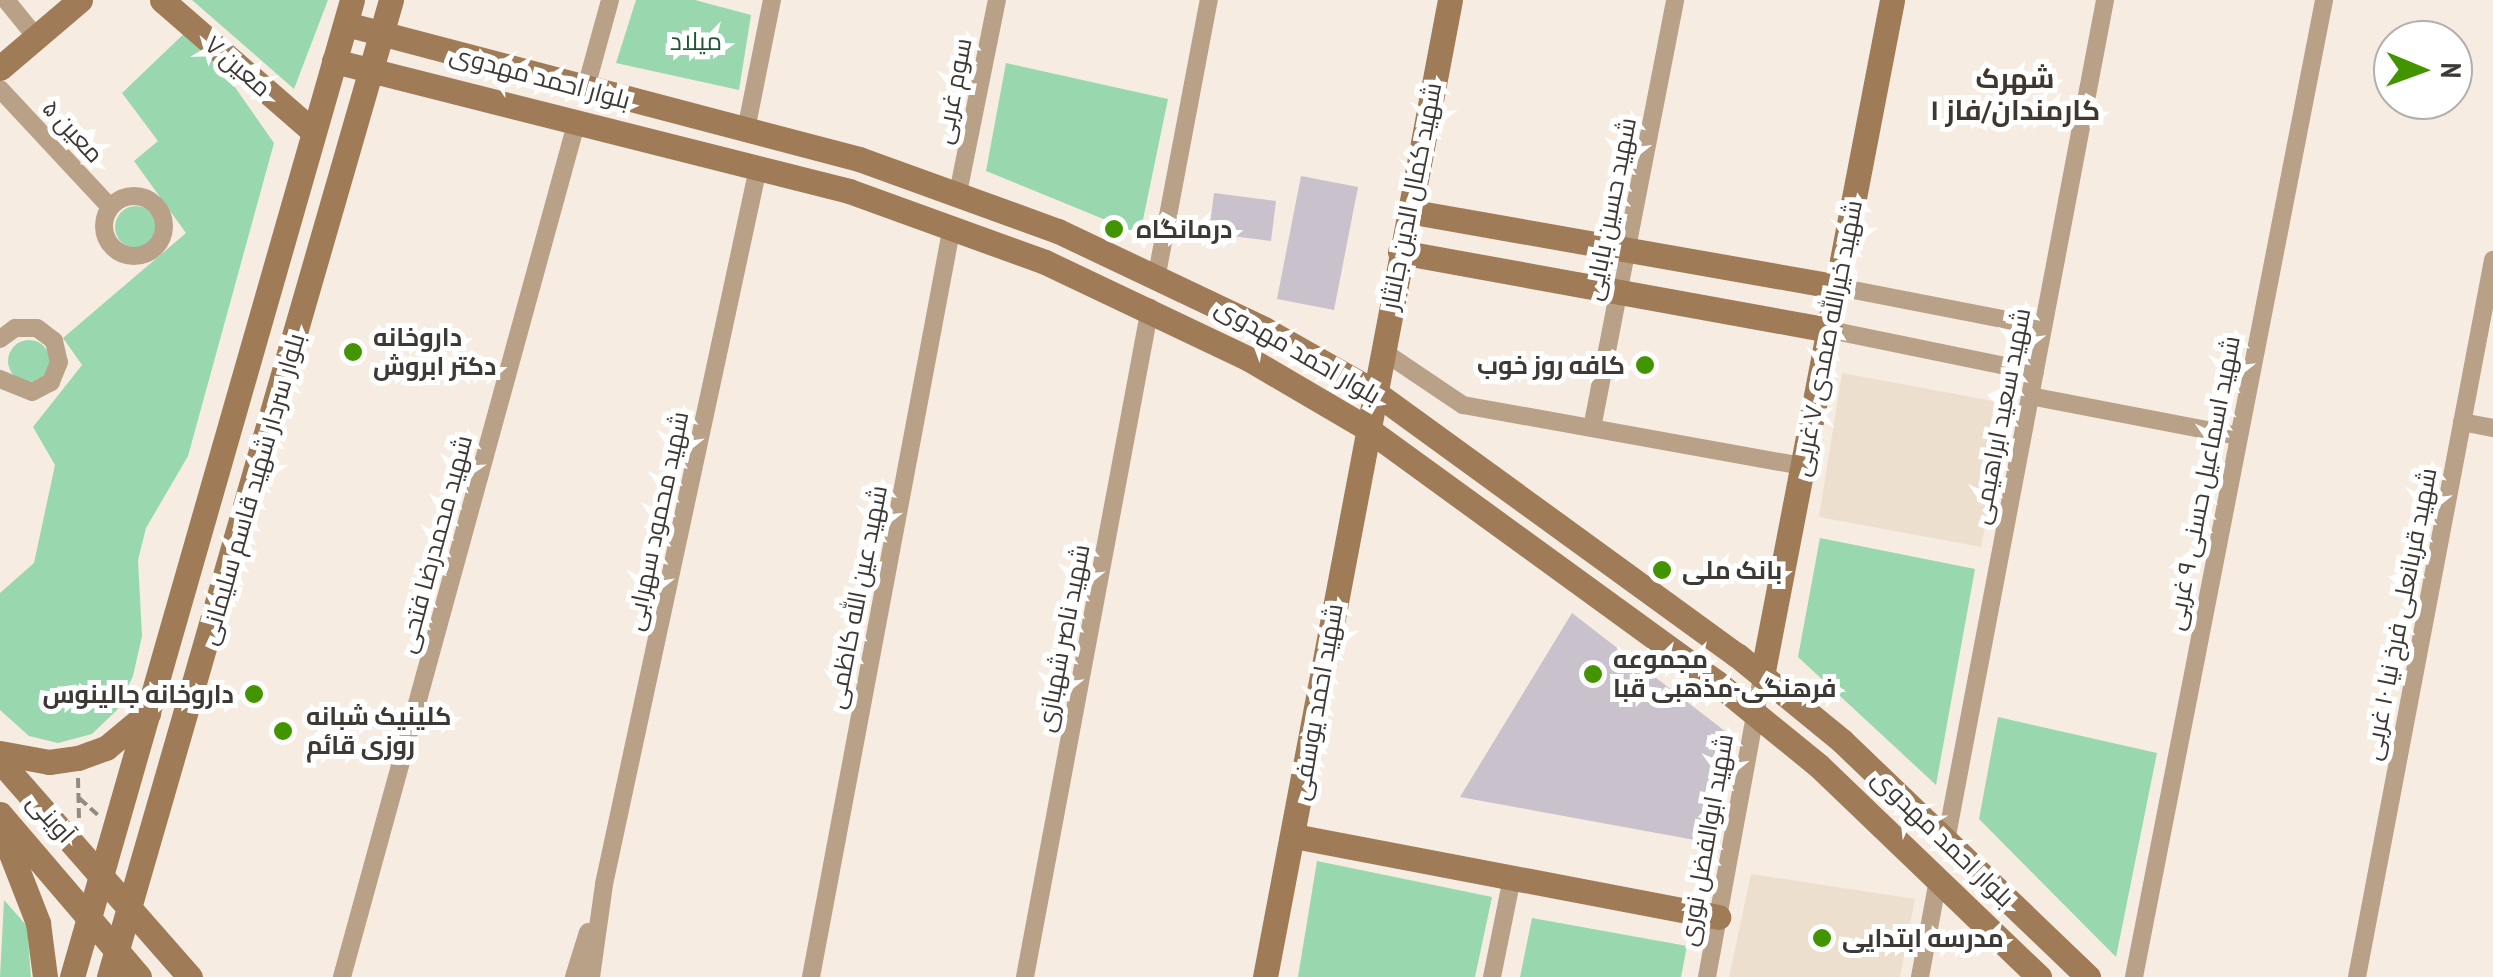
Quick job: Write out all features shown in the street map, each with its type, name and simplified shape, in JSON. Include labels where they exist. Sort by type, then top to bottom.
[{"type":"main road","points":[[0,68],[80,0]]},
{"type":"main road","name":"معین ۷","points":[[162,0],[314,132]]},
{"type":"main road","name":"بلوار سردار شهید قاسم سلیمانی","points":[[109,977],[390,0]]},
{"type":"main road","name":"شهید کمال الدین جانثار","points":[[1373,392],[1450,0]]},
{"type":"main road","name":"شهید خیرالله صمدی ۷ غربی","points":[[1762,676],[1892,0]]},
{"type":"main road","name":"بلوار سردار شهید قاسم سلیمانی","points":[[72,977],[152,710],[349,12]]},
{"type":"main road","name":"بلوار احمد مهدوی","points":[[349,12],[381,34],[585,91],[746,130],[958,192],[1157,274],[1373,392],[1762,676],[1946,841],[2088,977]]},
{"type":"main road","name":"بلوار احمد مهدوی","points":[[334,61],[758,168],[952,226],[1150,308],[1366,427],[1755,712],[2039,977]]},
{"type":"main road","points":[[952,226],[958,192]]},
{"type":"main road","points":[[1408,210],[1838,287]]},
{"type":"main road","points":[[1400,252],[1830,330]]},
{"type":"main road","name":"شهید احمد یوسفی","points":[[1265,977],[1373,392]]},
{"type":"main road","points":[[0,757],[48,762],[78,758],[131,731],[152,710]]},
{"type":"main road","name":"آوینی","points":[[0,757],[190,977]]},
{"type":"main road","name":"آوینی","points":[[0,814],[139,977]]},
{"type":"main road","points":[[0,828],[38,924],[44,977]]},
{"type":"main road","points":[[1294,836],[1718,917]]},
{"type":"street","points":[[6,0],[36,37]]},
{"type":"street","points":[[585,91],[610,0]]},
{"type":"street","points":[[746,130],[772,0]]},
{"type":"street","name":"سوم غربی","points":[[958,192],[996,0]]},
{"type":"street","points":[[1157,274],[1210,0]]},
{"type":"street","name":"شهید حسین بابایی","points":[[1592,428],[1676,0]]},
{"type":"street","name":"شهید سعید ابراهیمی","points":[[1946,841],[2106,0]]},
{"type":"street","name":"شهید اسماعیل حسنی ۹ غربی","points":[[2134,977],[2324,0]]},
{"type":"street","name":"معین ۵","points":[[0,89],[110,207]]},
{"type":"street","name":"شهید محمدرضا فتحی","points":[[342,977],[576,124]]},
{"type":"street","name":"شهید محمود سهرابی","points":[[590,977],[604,884],[758,168]]},
{"type":"street","name":"شهید عین الله کاظمی","points":[[810,977],[952,226]]},
{"type":"street","name":"شهید قربانعلی فرخ نیا ۱۰ غربی","points":[[2357,977],[2493,260]]},
{"type":"street","points":[[1838,287],[2043,327]]},
{"type":"street","name":"شهید ناصر شهبازی","points":[[1025,977],[1150,308]]},
{"type":"street","points":[[0,340],[16,328],[37,328],[54,341],[59,362],[50,382],[32,392],[0,378]]},
{"type":"street","points":[[1830,330],[2034,372]]},
{"type":"street","points":[[1381,350],[1464,405],[1802,466]]},
{"type":"street","points":[[2030,396],[2237,436]]},
{"type":"street","points":[[2462,422],[2493,428]]},
{"type":"street","name":"شهید ابوالفضل نوری","points":[[1706,977],[1762,676]]},
{"type":"street","points":[[1492,977],[1512,878]]},
{"type":"street","points":[[1920,977],[1938,880]]},
{"type":"street","name":"شهید محمود سهرابی","points":[[574,977],[604,884]]},
{"type":"shaded area","points":[[1842,373],[2009,404],[1981,547],[1819,517]]},
{"type":"shaded area","name":"مدرسه ابتدایی","points":[[1751,874],[1915,899],[1900,977],[1729,977]]},
{"type":"green space","points":[[192,0],[328,0],[294,89]]},
{"type":"green space","name":"میلاد","points":[[636,0],[695,0],[751,15],[739,90],[616,63]]},
{"type":"green space","points":[[192,26],[274,143],[188,456],[146,528],[138,560],[142,636],[133,676],[117,710],[92,734],[58,743],[29,736],[0,710],[0,593],[34,563],[55,465],[33,427],[82,365],[63,338],[186,233],[134,161],[158,141],[122,93]]},
{"type":"green space","points":[[1006,63],[1168,99],[1140,234],[986,171]]},
{"type":"green space","points":[[136,206],[151,212],[157,227],[151,242],[136,248],[121,242],[115,227],[121,212]]},
{"type":"green space","points":[[29,340],[44,346],[50,361],[44,376],[29,382],[14,376],[8,361],[14,346]]},
{"type":"green space","points":[[1820,538],[1975,569],[1936,785],[1798,657]]},
{"type":"green space","points":[[1998,717],[2157,753],[2116,957],[1979,819]]},
{"type":"green space","points":[[1317,861],[1492,897],[1475,977],[1298,977]]},
{"type":"green space","points":[[4,900],[27,926],[31,977],[0,977]]},
{"type":"green space","points":[[1532,918],[1687,946],[1681,977],[1520,977]]},
{"type":"building","points":[[1301,176],[1358,187],[1334,310],[1277,299]]},
{"type":"building","points":[[1214,193],[1276,201],[1271,241],[1209,233]]},
{"type":"building","name":"مجموعه فرهنگی-مذهبی قبا","points":[[1572,613],[1730,735],[1710,837],[1695,840],[1460,797]]},
{"type":"place","name":"درمانگاه","points":[[1114,229]]},
{"type":"place","name":"داروخانه دکتر ابروش","points":[[353,352]]},
{"type":"place","name":"کافه روز خوب","points":[[1645,365]]},
{"type":"place","name":"بانک ملی","points":[[1662,570]]},
{"type":"place","name":"مجموعه فرهنگی-مذهبی قبا","points":[[1593,674]]},
{"type":"place","name":"داروخانه جالینوس","points":[[254,694]]},
{"type":"place","name":"کلینیک شبانه روزى قائم","points":[[283,731]]},
{"type":"place","name":"مدرسه ابتدایی","points":[[1822,938]]},
{"type":"district","name":"شهرک کارمندان/فاز ۱","points":[[2015,94]]}]
